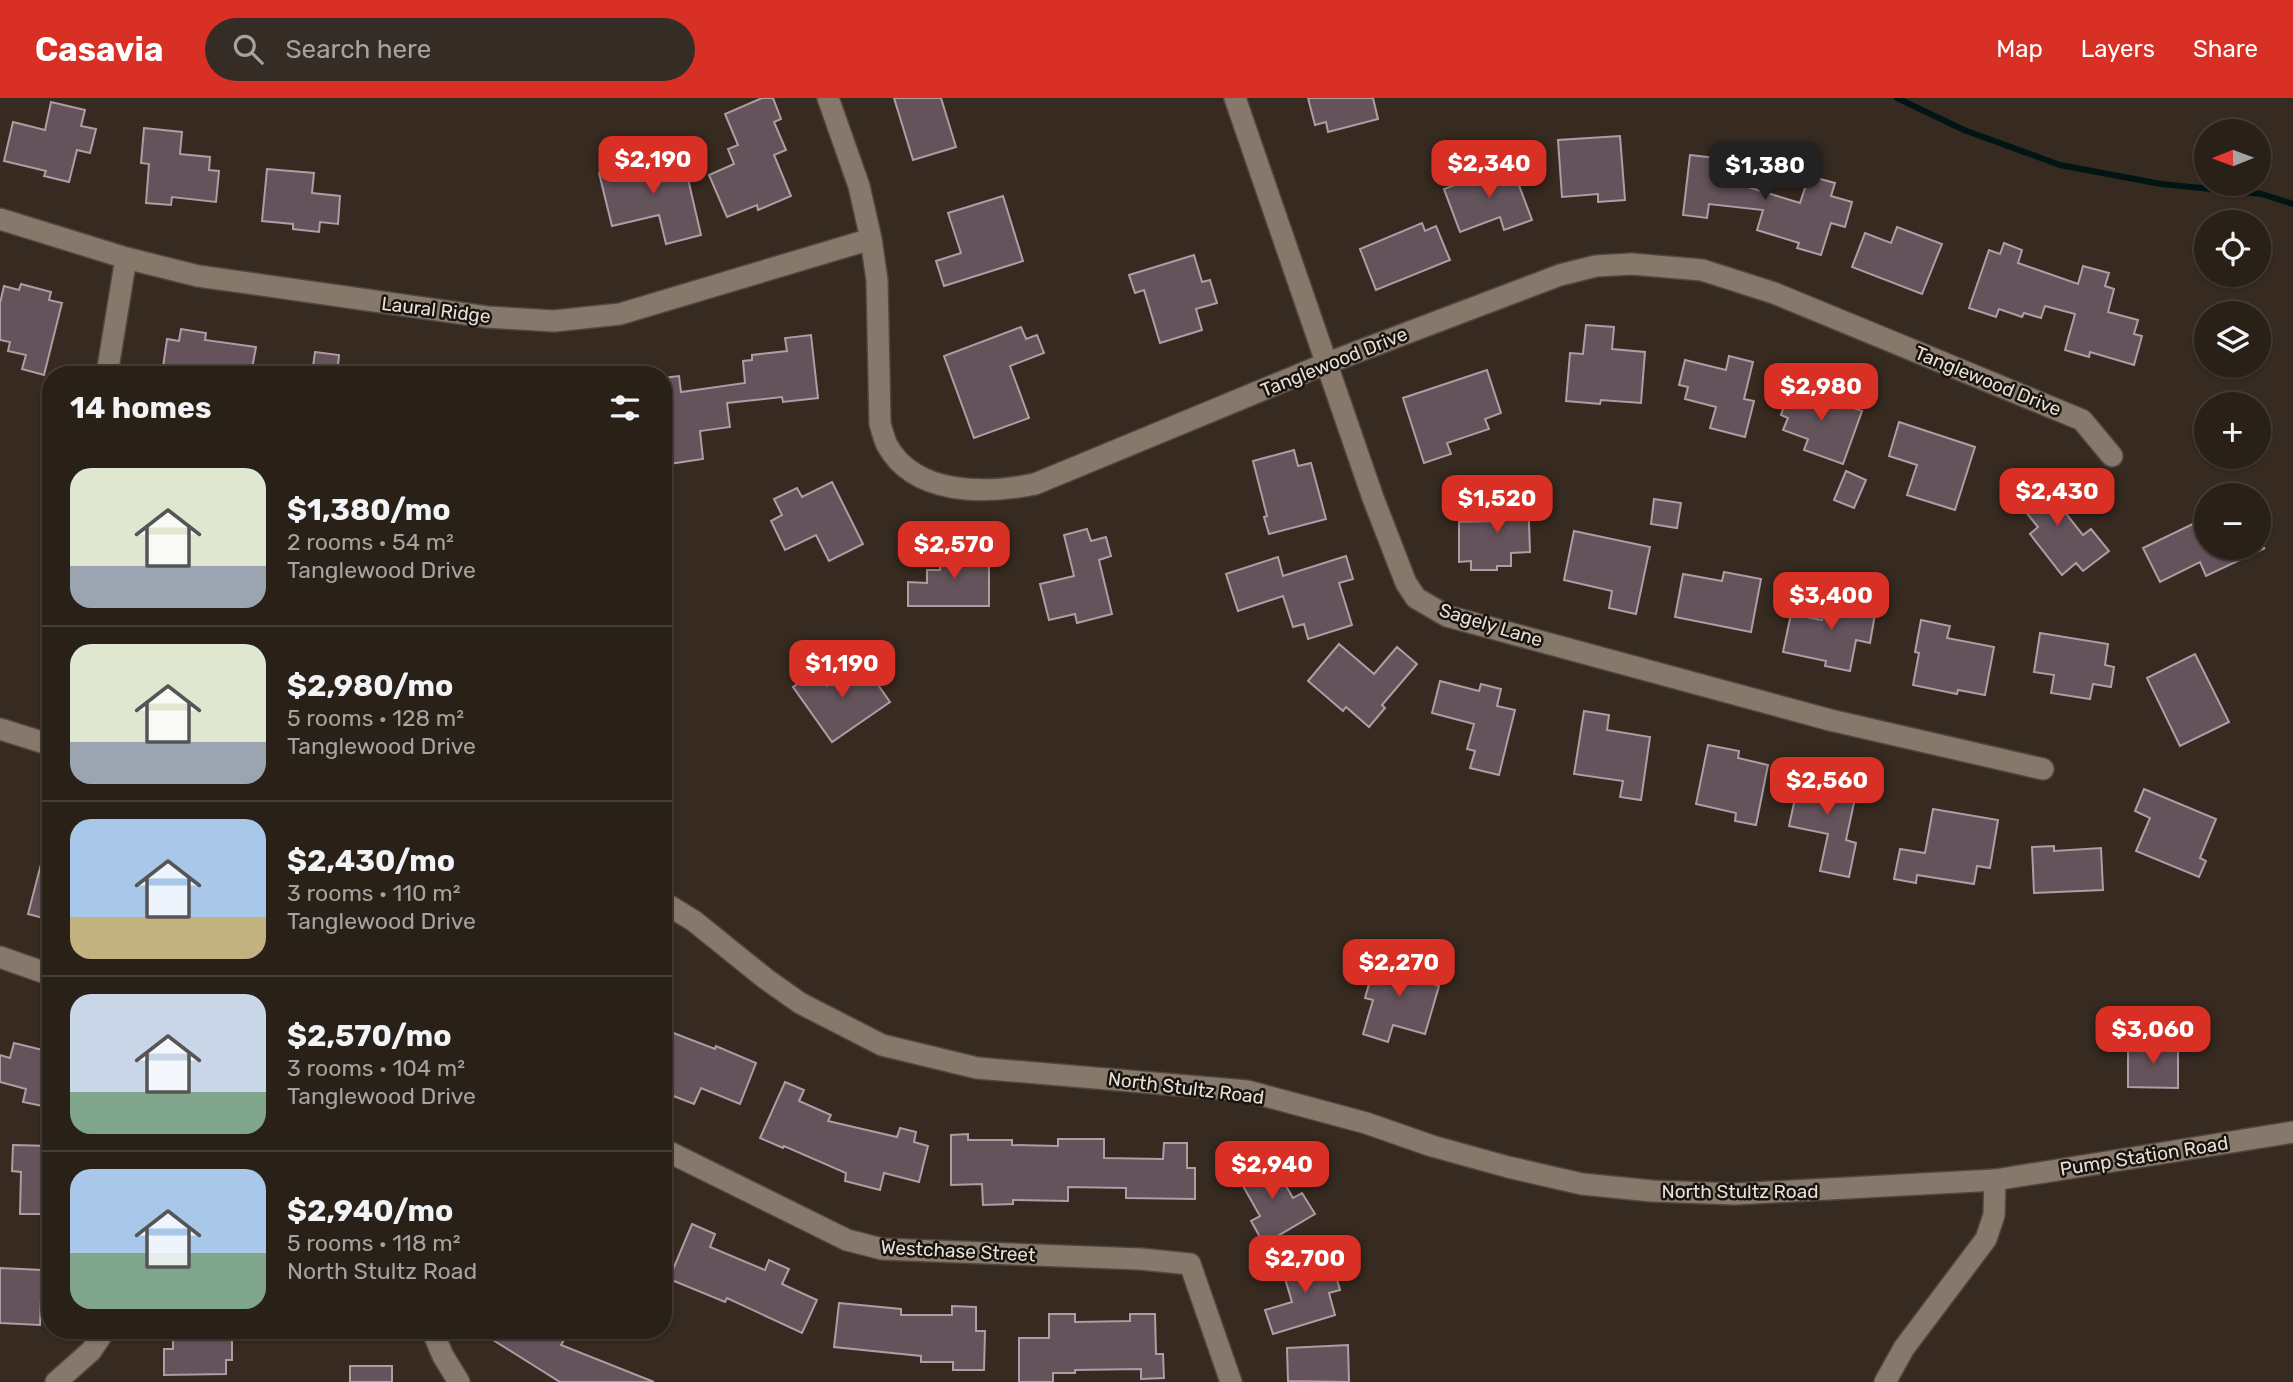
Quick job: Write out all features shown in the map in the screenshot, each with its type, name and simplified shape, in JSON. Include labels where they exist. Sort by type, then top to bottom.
[{"type":"street","name":"Tanglewood Drive","points":[[828,98],[859,186],[871,239],[877,280],[880,424],[887,444],[898,458],[910,470],[941,485],[988,490],[1035,484],[1325,364],[1560,275],[1596,266],[1632,264],[1702,270],[1774,293],[2082,420],[2112,456]]},
{"type":"street","name":"Sagely Lane","points":[[1235,98],[1325,364],[1397,563],[1416,598],[1456,618],[1830,720],[2043,769]]},
{"type":"street","name":"Laural Ridge","points":[[0,219],[126,258],[198,276],[487,317],[554,321],[620,314],[871,239]]},
{"type":"street","points":[[108,366],[126,258]]},
{"type":"street","points":[[0,729],[42,742]]},
{"type":"street","name":"North Stultz Road","points":[[672,908],[694,921],[800,1003],[882,1045],[977,1068],[1247,1091],[1366,1123],[1432,1146],[1582,1184],[1651,1191],[1735,1194],[1994,1180]]},
{"type":"street","points":[[0,957],[42,972]]},
{"type":"street","name":"Pump Station Road","points":[[1994,1180],[2293,1132]]},
{"type":"street","name":"Westchase Street","points":[[672,1153],[847,1240],[865,1246],[890,1250],[1140,1259],[1190,1264],[1231,1382]]},
{"type":"street","points":[[1885,1382],[1904,1348],[1986,1239],[1994,1215],[1994,1180]]},
{"type":"street","points":[[56,1382],[92,1350],[99,1339]]},
{"type":"street","points":[[436,1339],[459,1382]]},
{"type":"building","points":[[762,98],[773,98],[781,119],[774,122],[786,150],[774,155],[791,196],[758,210],[757,205],[727,217],[709,175],[734,164],[728,149],[738,145],[725,114]]},
{"type":"building","points":[[894,98],[941,98],[956,147],[913,160]]},
{"type":"building","points":[[1308,98],[1373,98],[1378,119],[1328,132],[1326,122],[1315,125]]},
{"type":"building","points":[[51,102],[85,110],[81,126],[96,129],[90,153],[77,150],[69,182],[44,176],[46,171],[4,161],[13,122],[45,130]]},
{"type":"building","points":[[144,128],[182,132],[180,154],[210,157],[209,170],[219,171],[216,202],[172,197],[171,205],[146,203],[149,164],[141,163]]},
{"type":"building","points":[[1620,136],[1625,200],[1598,202],[1598,194],[1562,197],[1558,140]]},
{"type":"building","points":[[682,153],[701,235],[666,244],[659,215],[612,226],[599,173]]},
{"type":"building","points":[[1690,155],[1751,162],[1748,187],[1800,203],[1809,176],[1835,183],[1831,196],[1852,202],[1845,227],[1831,223],[1821,255],[1797,248],[1799,243],[1757,230],[1763,210],[1709,204],[1707,218],[1683,215]]},
{"type":"building","points":[[1511,164],[1532,220],[1504,230],[1500,217],[1460,232],[1444,189]]},
{"type":"building","points":[[267,169],[314,173],[312,193],[340,196],[338,224],[320,222],[319,232],[293,229],[293,224],[262,221]]},
{"type":"building","points":[[1003,196],[1023,261],[944,286],[936,261],[961,253],[948,213]]},
{"type":"building","points":[[1422,223],[1425,231],[1436,226],[1450,260],[1376,290],[1360,249]]},
{"type":"building","points":[[1897,227],[1942,244],[1922,294],[1852,267],[1865,233],[1891,243]]},
{"type":"building","points":[[2004,243],[2022,250],[2018,263],[2078,284],[2083,266],[2109,273],[2105,286],[2114,289],[2108,312],[2138,320],[2134,334],[2142,336],[2134,365],[2090,352],[2089,357],[2065,350],[2075,314],[2045,306],[2041,318],[2024,313],[2022,317],[1999,309],[1996,317],[1969,308],[1989,250],[2000,254]]},
{"type":"building","points":[[1194,255],[1202,282],[1210,280],[1217,303],[1196,309],[1202,330],[1160,343],[1144,290],[1135,293],[1129,275]]},
{"type":"building","points":[[21,284],[51,292],[49,300],[62,303],[46,366],[42,366],[42,374],[22,369],[26,355],[8,351],[10,342],[0,340],[0,303],[4,286],[19,290]]},
{"type":"building","points":[[1586,325],[1614,327],[1612,349],[1645,352],[1641,403],[1566,401],[1570,353],[1583,354]]},
{"type":"building","points":[[1021,327],[1026,339],[1037,335],[1044,353],[1010,366],[1029,418],[974,438],[944,356]]},
{"type":"building","points":[[181,329],[206,333],[205,340],[256,347],[252,366],[163,366],[167,339],[179,341]]},
{"type":"building","points":[[811,335],[818,398],[783,402],[782,397],[727,403],[730,427],[700,431],[703,459],[672,464],[672,377],[679,376],[681,392],[745,383],[743,361],[752,360],[752,355],[787,351],[785,338]]},
{"type":"building","points":[[315,352],[339,355],[338,366],[313,366]]},
{"type":"building","points":[[1729,356],[1753,362],[1744,399],[1754,401],[1745,437],[1710,428],[1716,407],[1685,399],[1688,387],[1679,385],[1685,360],[1726,370]]},
{"type":"building","points":[[1487,370],[1501,413],[1485,419],[1489,429],[1447,443],[1451,454],[1424,463],[1403,398]]},
{"type":"building","points":[[1791,385],[1862,411],[1843,464],[1804,450],[1808,439],[1783,430],[1788,418],[1781,415]]},
{"type":"building","points":[[1899,422],[1975,447],[1955,510],[1907,495],[1917,465],[1889,456]]},
{"type":"building","points":[[1294,450],[1298,466],[1311,463],[1326,519],[1269,534],[1253,461]]},
{"type":"building","points":[[1846,471],[1866,480],[1854,508],[1834,500]]},
{"type":"building","points":[[2033,472],[2083,535],[2091,529],[2109,551],[2083,571],[2076,563],[2062,575],[2030,534],[2038,527],[2009,491]]},
{"type":"building","points":[[832,482],[863,544],[829,561],[816,535],[785,550],[771,521],[782,515],[774,499],[797,488],[802,497]]},
{"type":"building","points":[[1528,494],[1530,552],[1511,553],[1511,566],[1497,566],[1497,570],[1471,570],[1471,561],[1459,562],[1459,522],[1496,521],[1495,495]]},
{"type":"building","points":[[1654,499],[1681,503],[1677,528],[1651,524]]},
{"type":"building","points":[[2194,523],[2194,560],[2240,560],[2206,576],[2200,562],[2160,582],[2143,548]]},
{"type":"building","points":[[1087,529],[1091,541],[1106,537],[1111,556],[1099,560],[1112,614],[1077,623],[1075,614],[1049,620],[1040,584],[1074,576],[1064,535]]},
{"type":"building","points":[[1574,531],[1650,547],[1636,614],[1609,608],[1612,591],[1564,580]]},
{"type":"building","points":[[941,545],[965,545],[965,556],[989,556],[989,606],[908,606],[908,582],[927,583],[927,570],[940,570]]},
{"type":"building","points":[[1346,556],[1353,579],[1339,583],[1352,625],[1308,639],[1304,624],[1293,627],[1283,596],[1238,611],[1226,574],[1278,557],[1283,576]]},
{"type":"building","points":[[1724,572],[1761,579],[1751,632],[1675,617],[1683,574],[1722,581]]},
{"type":"building","points":[[1828,590],[1861,597],[1858,610],[1875,614],[1870,643],[1856,640],[1850,671],[1825,666],[1826,661],[1783,652],[1791,614],[1822,620]]},
{"type":"building","points":[[1921,620],[1950,626],[1947,638],[1994,647],[1985,695],[1958,690],[1957,694],[1913,685]]},
{"type":"building","points":[[2040,633],[2108,644],[2105,665],[2114,667],[2111,687],[2093,684],[2090,699],[2051,693],[2054,675],[2034,672]]},
{"type":"building","points":[[1339,644],[1374,674],[1397,647],[1417,664],[1382,705],[1385,708],[1369,727],[1346,707],[1343,711],[1308,681]]},
{"type":"building","points":[[2195,654],[2229,722],[2180,746],[2147,678]]},
{"type":"building","points":[[862,662],[890,702],[832,742],[793,687],[816,671],[827,686]]},
{"type":"building","points":[[1440,681],[1479,691],[1481,684],[1501,689],[1497,706],[1515,710],[1499,775],[1470,768],[1475,751],[1467,749],[1474,724],[1432,713]]},
{"type":"building","points":[[1584,711],[1609,715],[1607,730],[1650,737],[1641,800],[1620,797],[1623,781],[1574,774]]},
{"type":"building","points":[[1708,745],[1739,751],[1738,758],[1768,765],[1756,825],[1735,821],[1736,813],[1696,804]]},
{"type":"building","points":[[1801,771],[1858,784],[1846,840],[1856,843],[1849,877],[1820,871],[1828,834],[1789,826]]},
{"type":"building","points":[[2144,789],[2216,819],[2200,858],[2206,861],[2199,877],[2136,851],[2150,818],[2135,811]]},
{"type":"building","points":[[1933,809],[1998,820],[1990,868],[1977,866],[1974,884],[1917,875],[1916,883],[1894,879],[1900,849],[1925,853]]},
{"type":"building","points":[[2054,846],[2054,851],[2101,848],[2103,890],[2034,893],[2032,847]]},
{"type":"building","points":[[42,860],[42,918],[28,914]]},
{"type":"building","points":[[1377,956],[1429,971],[1425,981],[1439,986],[1425,1034],[1393,1025],[1388,1042],[1363,1034],[1373,1000],[1365,998]]},
{"type":"building","points":[[672,1032],[715,1049],[716,1046],[756,1063],[740,1104],[701,1088],[694,1104],[672,1095]]},
{"type":"building","points":[[14,1043],[42,1050],[42,1106],[23,1102],[26,1089],[0,1082],[0,1055],[10,1058]]},
{"type":"building","points":[[2128,1044],[2178,1044],[2178,1088],[2128,1087]]},
{"type":"building","points":[[785,1082],[804,1090],[799,1101],[831,1115],[828,1121],[897,1137],[900,1128],[916,1132],[914,1142],[928,1146],[919,1182],[884,1173],[880,1190],[845,1181],[846,1173],[760,1138]]},
{"type":"building","points":[[968,1134],[968,1140],[1012,1140],[1012,1145],[1058,1146],[1058,1139],[1104,1139],[1104,1158],[1163,1159],[1164,1143],[1187,1143],[1187,1168],[1195,1168],[1195,1199],[1126,1198],[1126,1188],[1068,1187],[1068,1201],[1013,1200],[1013,1204],[983,1205],[982,1184],[951,1185],[951,1135]]},
{"type":"building","points":[[13,1145],[42,1146],[42,1214],[20,1214],[21,1172],[12,1171]]},
{"type":"building","points":[[1259,1156],[1271,1176],[1278,1172],[1293,1198],[1302,1193],[1315,1214],[1264,1244],[1251,1221],[1260,1216],[1234,1170]]},
{"type":"building","points":[[692,1224],[715,1234],[710,1247],[765,1270],[769,1260],[789,1269],[782,1284],[817,1300],[802,1333],[727,1298],[725,1302],[672,1280],[672,1272]]},
{"type":"building","points":[[1320,1253],[1327,1275],[1335,1272],[1340,1290],[1329,1293],[1335,1315],[1273,1334],[1265,1310],[1292,1302],[1281,1265]]},
{"type":"building","points":[[0,1268],[42,1270],[40,1325],[0,1323]]},
{"type":"building","points":[[839,1303],[901,1309],[901,1315],[952,1315],[952,1306],[976,1307],[976,1331],[985,1331],[984,1370],[953,1370],[953,1362],[921,1362],[921,1356],[834,1347]]},
{"type":"building","points":[[1049,1314],[1075,1314],[1075,1322],[1130,1321],[1130,1314],[1155,1314],[1156,1354],[1163,1354],[1164,1378],[1141,1379],[1141,1369],[1075,1370],[1075,1373],[1053,1373],[1053,1382],[1019,1382],[1019,1338],[1049,1338]]},
{"type":"building","points":[[173,1339],[232,1339],[232,1360],[226,1360],[226,1374],[164,1375],[164,1349],[173,1349]]},
{"type":"building","points":[[491,1339],[565,1339],[561,1345],[654,1382],[560,1382]]},
{"type":"building","points":[[1348,1345],[1349,1382],[1288,1381],[1287,1348]]},
{"type":"building","points":[[350,1366],[392,1366],[392,1382],[350,1382]]},
{"type":"waterway","points":[[1897,98],[1964,130],[2060,165],[2161,184],[2262,194],[2293,204]]}]
